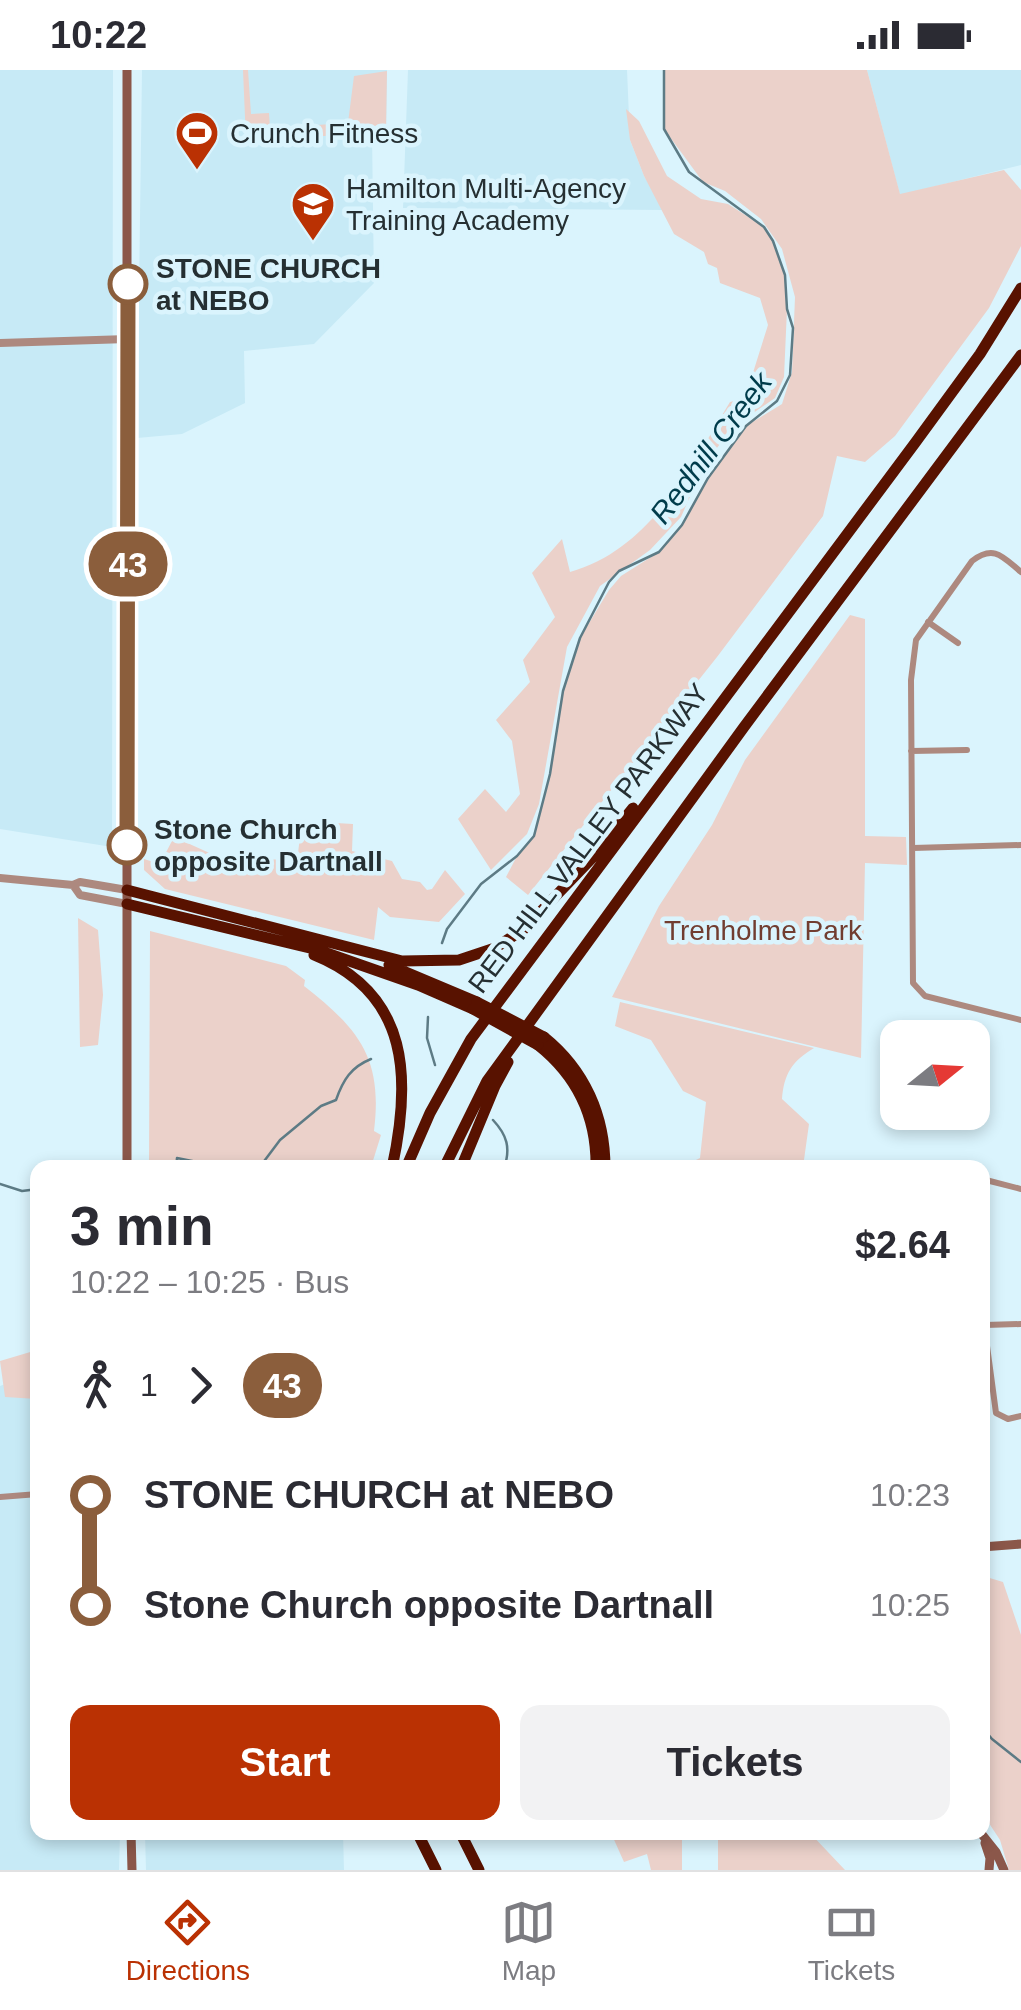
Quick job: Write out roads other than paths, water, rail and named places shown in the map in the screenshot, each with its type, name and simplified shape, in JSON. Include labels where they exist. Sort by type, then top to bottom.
[{"type":"highway","name":"RED HILL VALLEY PARKWAY","points":[[409,1160],[471,1038],[980,354],[1021,288]]},
{"type":"highway","name":"RED HILL VALLEY PARKWAY","points":[[448,1160],[487,1081],[1021,354]]},
{"type":"highway","points":[[127,897],[402,962],[458,960],[495,948],[534,918],[596,854],[648,790],[667,774]]},
{"type":"highway","points":[[127,897],[294,942],[475,1006]]},
{"type":"highway","points":[[258,935],[337,967],[370,996],[388,1023],[399,1048],[404,1076],[404,1110],[394,1160]]},
{"type":"highway","points":[[342,948],[475,1006],[565,1056],[592,1097],[602,1128],[604,1160]]},
{"type":"highway","points":[[465,1160],[495,1086],[535,1014]]},
{"type":"highway","points":[[541,1041],[584,1100],[595,1140],[596,1160]]},
{"type":"highway","points":[[422,1840],[436,1870]]},
{"type":"highway","points":[[464,1840],[479,1870]]},
{"type":"main road","points":[[127,70],[127,1160]]},
{"type":"main road","points":[[990,1546],[1021,1544]]},
{"type":"main road","points":[[131,1840],[132,1870]]},
{"type":"main road","points":[[982,1840],[990,1858],[988,1870]]},
{"type":"main road","points":[[986,1840],[1004,1870]]},
{"type":"street","points":[[0,343],[128,339]]},
{"type":"street","points":[[1021,572],[1002,554],[982,554],[972,561],[928,622],[912,653],[911,750],[915,987],[925,996],[1021,1020]]},
{"type":"street","points":[[928,622],[958,643]]},
{"type":"street","points":[[911,750],[967,750]]},
{"type":"street","points":[[913,848],[1021,846]]},
{"type":"street","points":[[0,878],[74,886],[80,895],[127,897]]},
{"type":"street","points":[[990,1182],[1021,1189]]},
{"type":"street","points":[[990,1325],[1021,1324]]},
{"type":"street","points":[[990,1365],[996,1413],[1003,1418],[1021,1416]]},
{"type":"street","points":[[0,1497],[30,1495]]},
{"type":"waterway","name":"Redhill Creek","points":[[442,943],[447,929],[481,884],[517,856],[534,836],[550,774],[563,691],[580,638],[609,582],[619,571],[659,552],[682,525],[708,478],[746,426],[777,401],[790,375],[793,328],[787,309],[785,275],[773,241],[764,227],[689,172],[664,129],[664,70]]},
{"type":"waterway","name":"Redhill Creek","points":[[428,1017],[427,1038],[435,1065]]},
{"type":"waterway","points":[[265,1160],[280,1140],[321,1106],[336,1100],[349,1075],[371,1059]]},
{"type":"waterway","name":"Redhill Creek","points":[[493,1120],[506,1142],[506,1160]]},
{"type":"waterway","points":[[177,1160],[187,1160]]},
{"type":"waterway","points":[[0,1184],[30,1190]]},
{"type":"waterway","name":"Redhill Creek","points":[[990,1737],[1021,1762]]},
{"type":"place","name":"Crunch Fitness","points":[[197,171]]},
{"type":"place","name":"Hamilton Multi-Agency Training Academy","points":[[313,242]]},
{"type":"place","name":"STONE CHURCH at NEBO","points":[[128,284]]},
{"type":"place","name":"Stone Church opposite Dartnall","points":[[127,845]]},
{"type":"park label","name":"Trenholme Park","points":[[763,930]]}]
